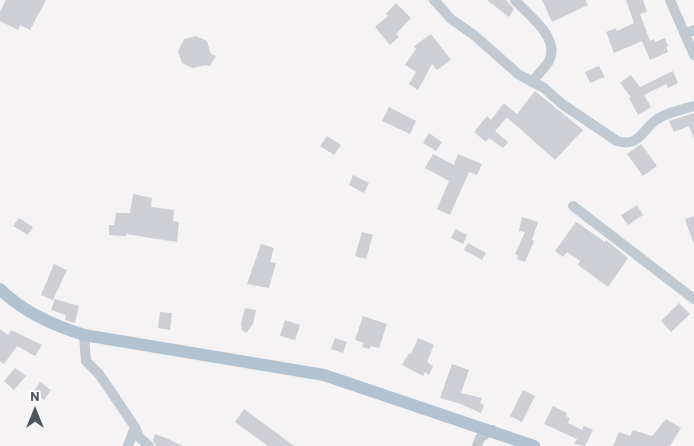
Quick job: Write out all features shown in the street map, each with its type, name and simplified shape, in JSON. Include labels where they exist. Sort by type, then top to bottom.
[{"type":"main road","points":[[0,289],[52,325],[84,335],[324,375],[492,430],[534,446]]},
{"type":"street","points":[[434,0],[451,19],[474,35],[518,74],[544,88],[562,104],[610,138],[624,143],[637,140],[657,119],[694,106]]},
{"type":"street","points":[[515,0],[546,32],[552,50],[549,61],[532,82]]},
{"type":"street","points":[[670,0],[691,32],[694,55]]},
{"type":"street","points":[[573,206],[694,299]]},
{"type":"street","points":[[84,335],[86,361],[99,374],[135,427],[139,437],[149,446]]},
{"type":"street","points":[[128,446],[135,427]]},
{"type":"street","points":[[477,446],[480,438],[492,430]]},
{"type":"building","points":[[6,0],[46,0],[30,30],[20,25],[18,30],[0,21],[0,11]]},
{"type":"building","points":[[487,0],[506,0],[514,9],[509,17]]},
{"type":"building","points":[[542,0],[585,0],[588,5],[552,22]]},
{"type":"building","points":[[626,0],[643,0],[647,12],[640,14],[650,41],[654,39],[655,42],[665,38],[668,52],[650,60],[642,41],[614,53],[606,32],[616,28],[617,31],[634,23]]},
{"type":"building","points":[[396,3],[411,18],[396,34],[399,37],[390,45],[375,27],[388,16],[386,14]]},
{"type":"building","points":[[431,34],[451,60],[437,70],[432,64],[418,90],[409,84],[416,72],[405,65],[416,49],[414,46]]},
{"type":"building","points":[[196,36],[207,41],[211,54],[216,56],[210,66],[192,68],[182,63],[178,51],[184,39]]},
{"type":"building","points":[[599,66],[605,77],[590,83],[585,72]]},
{"type":"building","points":[[673,71],[678,83],[668,88],[666,84],[644,95],[651,107],[638,115],[629,98],[631,97],[620,83],[631,75],[640,87]]},
{"type":"building","points":[[535,91],[583,130],[555,160],[509,119],[506,118],[495,131],[508,142],[503,148],[489,138],[486,142],[474,132],[487,116],[491,120],[504,103],[517,114]]},
{"type":"building","points":[[389,107],[416,121],[410,134],[382,121]]},
{"type":"building","points":[[694,113],[694,139],[689,126],[674,132],[669,121]]},
{"type":"building","points":[[429,133],[442,142],[436,151],[423,143]]},
{"type":"building","points":[[327,136],[341,145],[334,155],[320,146]]},
{"type":"building","points":[[641,144],[657,166],[643,176],[627,154]]},
{"type":"building","points":[[433,154],[454,165],[458,154],[482,164],[477,175],[469,172],[450,215],[437,209],[449,181],[425,168]]},
{"type":"building","points":[[353,175],[369,183],[364,193],[349,185]]},
{"type":"building","points":[[133,194],[152,198],[151,207],[174,210],[173,221],[179,222],[177,242],[126,234],[126,236],[109,235],[109,225],[114,225],[116,213],[130,213]]},
{"type":"building","points":[[637,205],[643,215],[628,225],[621,215]]},
{"type":"building","points":[[694,216],[694,242],[693,242],[685,219]]},
{"type":"building","points":[[522,217],[538,222],[532,240],[534,241],[525,262],[517,259],[518,256],[515,254],[525,232],[519,231]]},
{"type":"building","points":[[19,218],[33,227],[28,235],[13,226]]},
{"type":"building","points":[[576,222],[605,242],[606,240],[628,258],[608,287],[578,265],[580,261],[567,252],[563,257],[555,251]]},
{"type":"building","points":[[456,229],[467,235],[463,244],[451,238]]},
{"type":"building","points":[[362,232],[373,235],[366,259],[355,256]]},
{"type":"building","points":[[468,243],[486,253],[482,260],[464,250]]},
{"type":"building","points":[[261,244],[274,248],[270,262],[276,263],[269,288],[247,284]]},
{"type":"building","points":[[54,264],[67,270],[53,300],[41,295]]},
{"type":"building","points":[[55,299],[79,306],[75,323],[65,320],[66,315],[51,310]]},
{"type":"building","points":[[679,303],[690,314],[671,332],[661,321]]},
{"type":"building","points":[[245,308],[256,310],[253,324],[246,333],[242,330],[241,323]]},
{"type":"building","points":[[160,312],[172,313],[170,330],[158,328]]},
{"type":"building","points":[[363,316],[387,324],[379,348],[371,346],[369,349],[362,347],[364,343],[355,340]]},
{"type":"building","points":[[285,320],[300,325],[295,340],[280,336]]},
{"type":"building","points":[[0,329],[8,335],[11,330],[42,345],[35,356],[17,346],[4,364],[0,361]]},
{"type":"building","points":[[335,338],[347,342],[343,353],[331,349]]},
{"type":"building","points":[[418,338],[434,345],[427,362],[433,366],[429,375],[425,372],[423,376],[402,365],[409,353],[411,354]]},
{"type":"building","points":[[452,364],[469,370],[461,393],[482,398],[480,403],[484,405],[481,413],[461,404],[440,398]]},
{"type":"building","points":[[15,368],[26,376],[14,390],[4,381]]},
{"type":"building","points":[[40,382],[51,390],[44,400],[33,392]]},
{"type":"building","points":[[523,390],[535,396],[522,422],[510,416]]},
{"type":"building","points":[[553,406],[567,413],[566,416],[570,418],[568,423],[582,430],[584,426],[593,430],[585,446],[574,444],[577,439],[544,424]]},
{"type":"building","points":[[244,409],[294,446],[268,446],[235,422]]},
{"type":"building","points":[[666,419],[681,428],[670,446],[613,446],[619,432],[630,436],[633,430],[652,436]]},
{"type":"building","points":[[155,434],[183,446],[156,446],[153,440]]}]
